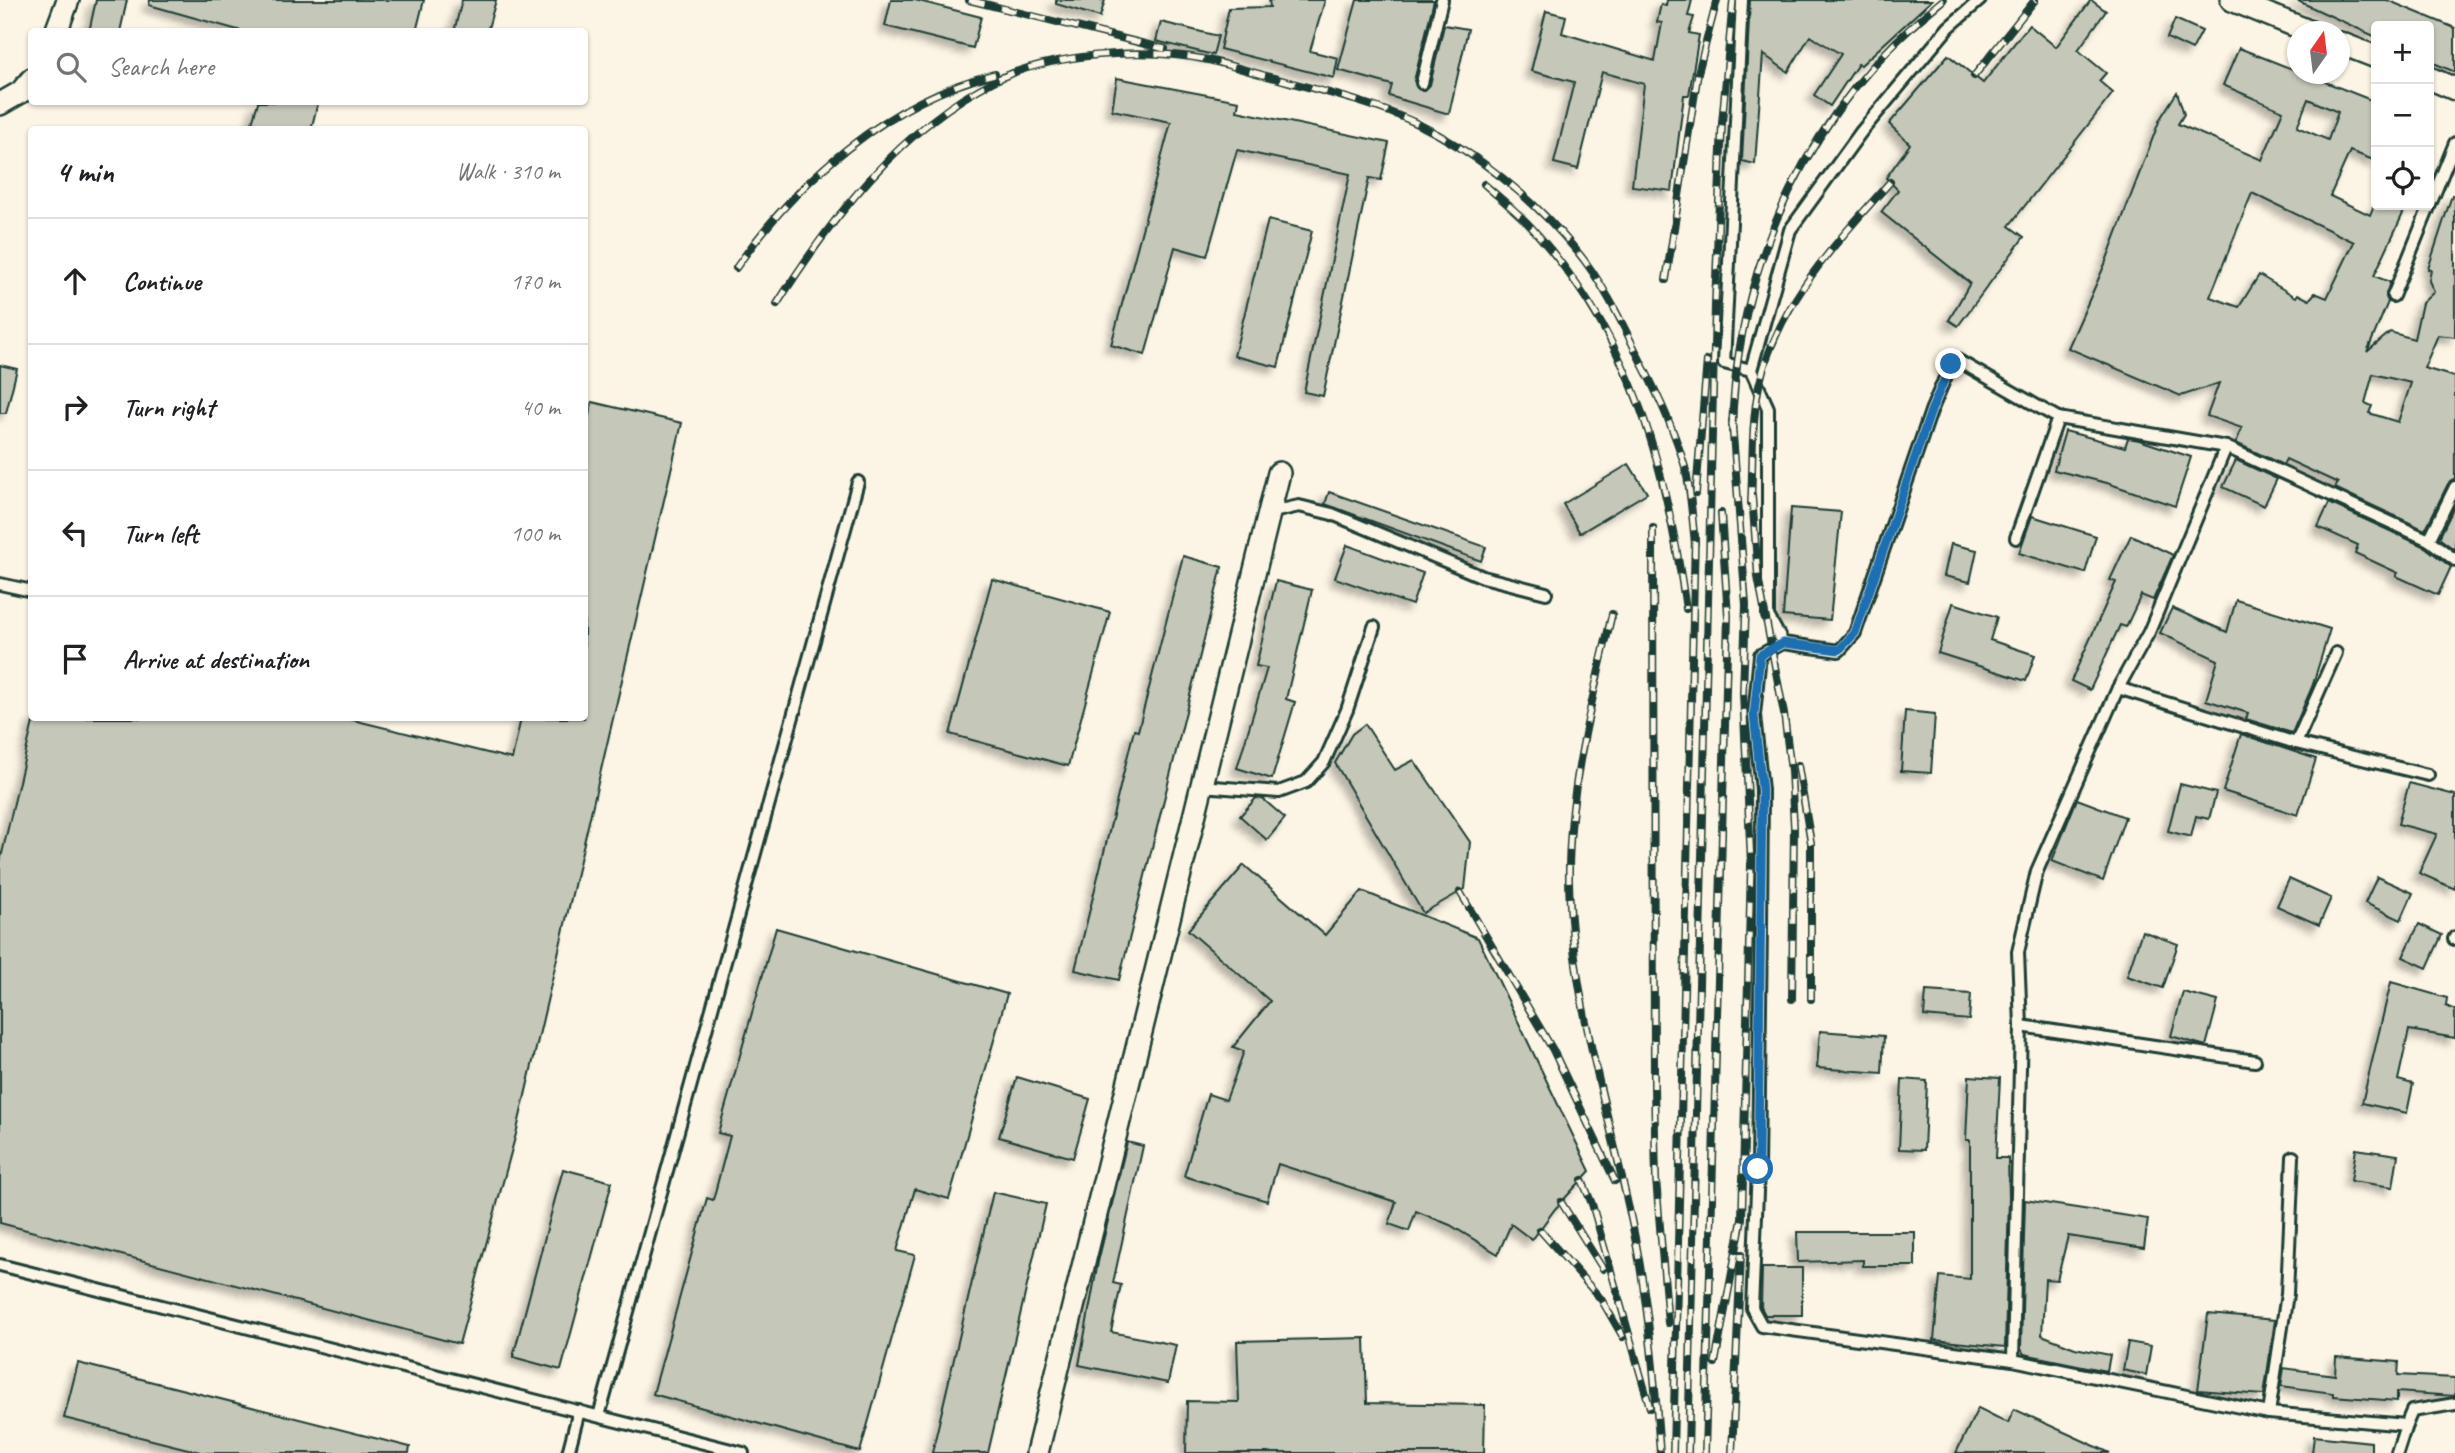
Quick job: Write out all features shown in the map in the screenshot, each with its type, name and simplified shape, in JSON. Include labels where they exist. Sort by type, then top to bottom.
[{"type":"street","points":[[58,28],[68,0]]},
{"type":"street","points":[[2232,0],[2287,22]]},
{"type":"street","points":[[2350,47],[2371,55]]},
{"type":"street","points":[[2434,80],[2455,89]]},
{"type":"street","points":[[0,104],[21,92],[28,84]]},
{"type":"street","points":[[1037,1453],[1279,473]]},
{"type":"lane","points":[[1422,83],[1442,0]]},
{"type":"lane","points":[[1742,0],[1738,19],[1724,363],[1751,370]]},
{"type":"lane","points":[[1783,643],[1768,616],[1768,408],[1751,370],[1790,229],[1861,132],[1949,27],[1980,0]]},
{"type":"lane","points":[[2393,296],[2455,143]]},
{"type":"lane","points":[[2406,1425],[2269,1413],[2013,1360],[1762,1326],[1752,1308],[1758,1169],[1762,790],[1754,715],[1760,655],[1783,643],[1839,650],[1855,633],[1931,411],[1951,364],[1957,360],[2058,418],[2225,447],[2429,540],[2455,560]]},
{"type":"lane","points":[[2016,538],[2058,418]]},
{"type":"lane","points":[[2013,1360],[2021,1026],[2018,952],[2037,871],[2118,688],[2149,632],[2225,447]]},
{"type":"lane","points":[[598,1416],[858,482]]},
{"type":"lane","points":[[2429,540],[2455,487]]},
{"type":"lane","points":[[1268,513],[1299,506],[1332,514],[1483,577],[1546,593]]},
{"type":"lane","points":[[0,584],[28,590]]},
{"type":"lane","points":[[1200,786],[1279,792],[1306,782],[1324,762],[1343,720],[1374,627]]},
{"type":"lane","points":[[2296,743],[2336,653]]},
{"type":"lane","points":[[2118,688],[2296,743],[2428,775]]},
{"type":"lane","points":[[2021,1026],[2255,1061]]},
{"type":"lane","points":[[2269,1413],[2287,1294],[2293,1157]]},
{"type":"lane","points":[[0,1265],[743,1453]]},
{"type":"lane","points":[[2397,1453],[2412,1411],[2455,1404]]},
{"type":"lane","points":[[568,1453],[579,1411]]},
{"type":"building","points":[[96,0],[127,0],[121,28],[90,28]]},
{"type":"building","points":[[150,0],[424,0],[417,28],[231,28],[149,5]]},
{"type":"building","points":[[462,0],[496,0],[488,28],[455,28]]},
{"type":"building","points":[[891,0],[915,0],[981,17],[973,48],[885,26]]},
{"type":"building","points":[[1056,0],[1105,0],[1100,17],[1056,4]]},
{"type":"building","points":[[1269,0],[1325,0],[1310,51],[1338,58],[1334,78],[1220,49],[1229,8],[1270,7]]},
{"type":"building","points":[[1357,0],[1434,0],[1414,81],[1420,90],[1425,90],[1430,85],[1444,25],[1468,29],[1449,114],[1389,96],[1392,85],[1338,70]]},
{"type":"building","points":[[1667,0],[1692,0],[1688,16],[1694,17],[1689,33],[1699,35],[1689,95],[1684,95],[1672,191],[1632,186],[1644,84],[1602,72],[1578,169],[1554,163],[1574,82],[1531,71],[1546,11],[1566,16],[1562,33],[1655,61],[1662,23],[1657,22],[1661,4],[1666,5]]},
{"type":"building","points":[[1750,0],[1932,0],[1861,65],[1858,64],[1830,106],[1814,95],[1841,54],[1810,36],[1788,72],[1763,54],[1755,164],[1742,161]]},
{"type":"building","points":[[2091,0],[2106,11],[2078,50],[2106,73],[2099,81],[2113,93],[2009,226],[2024,237],[1958,326],[1949,320],[1970,283],[1881,212],[1898,190],[1886,178],[1910,144],[1889,124],[1948,55],[1983,83],[2029,25],[2056,47]]},
{"type":"building","points":[[2296,0],[2387,0],[2455,28],[2455,72],[2434,63],[2434,21],[2371,21],[2371,35],[2350,25],[2350,21],[2341,21]]},
{"type":"building","points":[[2175,19],[2202,31],[2192,50],[2167,38]]},
{"type":"building","points":[[1161,22],[1218,36],[1213,55],[1156,41]]},
{"type":"building","points":[[2239,48],[2287,67],[2287,84],[2330,84],[2371,100],[2371,159],[2350,151],[2330,196],[2370,215],[2372,210],[2405,210],[2374,276],[2390,282],[2386,294],[2388,302],[2367,352],[2390,332],[2414,339],[2422,303],[2434,292],[2429,281],[2431,270],[2428,269],[2452,195],[2455,195],[2455,337],[2438,335],[2424,368],[2455,377],[2455,479],[2448,484],[2425,530],[2335,488],[2338,483],[2286,459],[2283,465],[2236,443],[2242,428],[2207,416],[2219,383],[2181,396],[2068,348],[2105,264],[2160,119],[2177,92],[2184,114],[2178,124],[2262,160],[2283,111],[2223,85]],"holes":[[[2308,99],[2338,112],[2328,140],[2297,127]],[[2252,193],[2354,242],[2327,298],[2315,293],[2309,300],[2298,294],[2296,297],[2259,275],[2239,307],[2210,297]],[[2373,374],[2411,383],[2398,422],[2369,413],[2372,406],[2365,403]]]},
{"type":"building","points":[[1117,78],[1239,101],[1237,111],[1389,143],[1381,180],[1369,178],[1323,396],[1304,392],[1350,174],[1237,150],[1207,256],[1175,247],[1145,355],[1111,345],[1171,122],[1112,110]]},
{"type":"building","points":[[257,105],[317,105],[312,126],[264,126],[252,123]]},
{"type":"building","points":[[1268,220],[1312,231],[1278,367],[1234,356]]},
{"type":"building","points":[[0,365],[17,369],[6,413],[0,413]]},
{"type":"building","points":[[592,402],[682,423],[516,1134],[459,1344],[0,1223],[0,862],[33,721],[357,721],[512,759],[520,721],[588,721],[588,419]]},
{"type":"building","points":[[2065,431],[2125,447],[2128,438],[2139,440],[2191,457],[2175,506],[2107,483],[2054,470]]},
{"type":"building","points":[[2236,460],[2277,479],[2264,506],[2223,487]]},
{"type":"building","points":[[1629,464],[1647,493],[1580,533],[1563,504]]},
{"type":"building","points":[[1329,492],[1486,547],[1481,561],[1325,504]]},
{"type":"building","points":[[2329,503],[2425,547],[2451,567],[2438,595],[2355,553],[2358,545],[2318,527]]},
{"type":"building","points":[[2455,505],[2455,550],[2439,538]]},
{"type":"building","points":[[1791,508],[1841,512],[1830,620],[1783,616]]},
{"type":"building","points":[[2032,516],[2096,536],[2085,573],[2019,553]]},
{"type":"building","points":[[2131,535],[2173,555],[2153,600],[2141,595],[2126,627],[2120,625],[2090,690],[2071,681],[2116,582],[2110,580]]},
{"type":"building","points":[[1951,544],[1977,550],[1970,582],[1944,576]]},
{"type":"building","points":[[1347,545],[1423,573],[1412,605],[1335,578]]},
{"type":"building","points":[[1183,556],[1222,567],[1119,980],[1075,970],[1134,730],[1138,731]]},
{"type":"building","points":[[992,579],[1110,612],[1068,766],[950,734]]},
{"type":"building","points":[[1276,581],[1312,590],[1286,699],[1295,702],[1272,779],[1237,768],[1267,668],[1256,666]]},
{"type":"building","points":[[2236,600],[2330,629],[2312,687],[2292,733],[2246,719],[2248,713],[2206,700],[2218,660],[2160,633],[2172,608],[2227,632]]},
{"type":"building","points":[[1953,603],[1997,617],[1990,640],[2035,655],[2026,681],[1938,653]]},
{"type":"building","points":[[1905,711],[1935,714],[1931,773],[1901,771]]},
{"type":"building","points":[[1365,724],[1395,770],[1414,760],[1470,842],[1465,889],[1423,913],[1335,763],[1352,734]]},
{"type":"building","points":[[2241,734],[2316,759],[2298,815],[2223,791]]},
{"type":"building","points":[[2409,783],[2455,795],[2455,889],[2419,873],[2437,834],[2398,824]]},
{"type":"building","points":[[2180,784],[2216,793],[2209,819],[2196,816],[2191,837],[2168,831]]},
{"type":"building","points":[[1256,798],[1263,799],[1285,818],[1267,840],[1240,816]]},
{"type":"building","points":[[2077,799],[2125,817],[2103,881],[2052,861]]},
{"type":"building","points":[[1244,865],[1325,935],[1362,891],[1478,938],[1590,1171],[1555,1209],[1532,1240],[1511,1224],[1498,1254],[1450,1225],[1416,1211],[1409,1231],[1389,1224],[1396,1202],[1278,1164],[1267,1201],[1184,1176],[1208,1094],[1226,1100],[1244,1051],[1233,1047],[1270,1001],[1188,930]]},
{"type":"building","points":[[2377,877],[2413,893],[2401,920],[2365,903]]},
{"type":"building","points":[[2289,879],[2331,898],[2319,925],[2277,906]]},
{"type":"building","points":[[2419,924],[2442,935],[2427,968],[2403,957]]},
{"type":"building","points":[[776,928],[1007,994],[949,1199],[915,1189],[897,1251],[915,1255],[860,1452],[653,1394],[707,1198],[713,1200],[730,1136],[718,1133]]},
{"type":"building","points":[[2142,931],[2178,944],[2163,988],[2127,976]]},
{"type":"building","points":[[2391,982],[2447,998],[2446,1006],[2455,1010],[2455,1038],[2409,1030],[2398,1080],[2413,1084],[2407,1113],[2362,1103]]},
{"type":"building","points":[[1926,991],[1971,994],[1969,1020],[1924,1016]]},
{"type":"building","points":[[2183,992],[2218,1001],[2206,1046],[2171,1036]]},
{"type":"building","points":[[1820,1031],[1884,1036],[1882,1073],[1817,1068]]},
{"type":"building","points":[[1969,1076],[2000,1078],[1996,1158],[2008,1158],[2009,1197],[2005,1347],[1934,1340],[1940,1276],[1970,1279],[1970,1140],[1966,1140]]},
{"type":"building","points":[[1017,1077],[1090,1099],[1073,1158],[999,1137]]},
{"type":"building","points":[[1902,1079],[1927,1081],[1924,1150],[1899,1149]]},
{"type":"building","points":[[1127,1142],[1143,1146],[1113,1283],[1121,1285],[1111,1332],[1176,1345],[1168,1383],[1079,1365],[1098,1262]]},
{"type":"building","points":[[2356,1149],[2398,1155],[2393,1187],[2351,1181]]},
{"type":"building","points":[[563,1169],[612,1182],[561,1370],[513,1357]]},
{"type":"building","points":[[993,1192],[1046,1204],[988,1453],[932,1453]]},
{"type":"building","points":[[2025,1200],[2148,1219],[2144,1248],[2068,1236],[2057,1280],[2045,1279],[2042,1335],[2075,1348],[2110,1355],[2107,1371],[2024,1354],[2021,1349]]},
{"type":"building","points":[[1797,1232],[1915,1232],[1915,1266],[1863,1266],[1863,1260],[1798,1262]]},
{"type":"building","points":[[1762,1268],[1802,1268],[1802,1315],[1765,1315],[1761,1307]]},
{"type":"building","points":[[2208,1314],[2275,1320],[2264,1395],[2198,1390]]},
{"type":"building","points":[[1365,1338],[1367,1403],[1485,1405],[1484,1453],[1186,1453],[1187,1401],[1239,1402],[1237,1341]]},
{"type":"building","points":[[2128,1342],[2151,1346],[2146,1375],[2123,1370]]},
{"type":"building","points":[[2336,1357],[2399,1362],[2398,1375],[2455,1378],[2455,1396],[2397,1392],[2397,1401],[2333,1396],[2333,1393],[2281,1386],[2284,1368],[2335,1375]]},
{"type":"building","points":[[78,1363],[410,1447],[409,1453],[204,1453],[64,1418]]},
{"type":"building","points":[[1978,1408],[2008,1423],[2014,1409],[2110,1453],[1956,1453]]},
{"type":"building","points":[[2314,1436],[2371,1442],[2371,1453],[2312,1453]]},
{"type":"railway","points":[[969,0],[1165,49]]},
{"type":"railway","points":[[1666,280],[1698,73],[1717,0]]},
{"type":"railway","points":[[1688,1453],[1715,305],[1722,123],[1733,0]]},
{"type":"railway","points":[[1732,431],[1737,368],[1748,307],[1765,248],[1789,192],[1819,138],[1854,88],[1896,42],[1943,0]]},
{"type":"railway","points":[[1974,76],[2035,0]]},
{"type":"railway","points":[[777,304],[845,208],[899,149],[929,123],[994,81],[1043,64],[1099,55],[1156,54],[1222,63],[1360,102],[1416,123],[1482,162],[1541,212],[1576,250],[1596,277],[1661,402],[1685,467],[1695,543]]},
{"type":"railway","points":[[736,268],[787,204],[849,148],[883,123],[919,103],[956,86],[995,74]]},
{"type":"railway","points":[[1751,503],[1756,400],[1779,328],[1811,276],[1890,182]]},
{"type":"railway","points":[[1484,184],[1526,221],[1571,277],[1599,320],[1622,364],[1656,457],[1668,506],[1686,609]]},
{"type":"railway","points":[[1696,493],[1707,360]]},
{"type":"railway","points":[[1715,1363],[1742,1219],[1751,864],[1743,693],[1746,605],[1732,421]]},
{"type":"railway","points":[[1752,495],[1758,577],[1784,714],[1791,771],[1794,827],[1792,999]]},
{"type":"railway","points":[[1705,1453],[1728,616],[1721,513]]},
{"type":"railway","points":[[1653,528],[1654,1087],[1656,1179],[1668,1323]]},
{"type":"railway","points":[[1673,1453],[1695,535]]},
{"type":"railway","points":[[1612,614],[1577,779],[1572,813],[1569,880],[1577,972],[1585,1017],[1641,1269],[1660,1453]]},
{"type":"railway","points":[[1798,765],[1811,843],[1811,999]]},
{"type":"railway","points":[[1460,892],[1553,1050],[1615,1181]]},
{"type":"railway","points":[[1582,1180],[1592,1204],[1650,1408]]},
{"type":"railway","points":[[1561,1202],[1603,1269]]},
{"type":"railway","points":[[1540,1230],[1601,1299],[1623,1337]]},
{"type":"railway","points":[[1732,1453],[1741,1254]]},
{"type":"route","points":[[1758,1169],[1762,790],[1754,715],[1760,655],[1783,643],[1839,650],[1855,633],[1888,544],[1931,411],[1951,364]]}]
